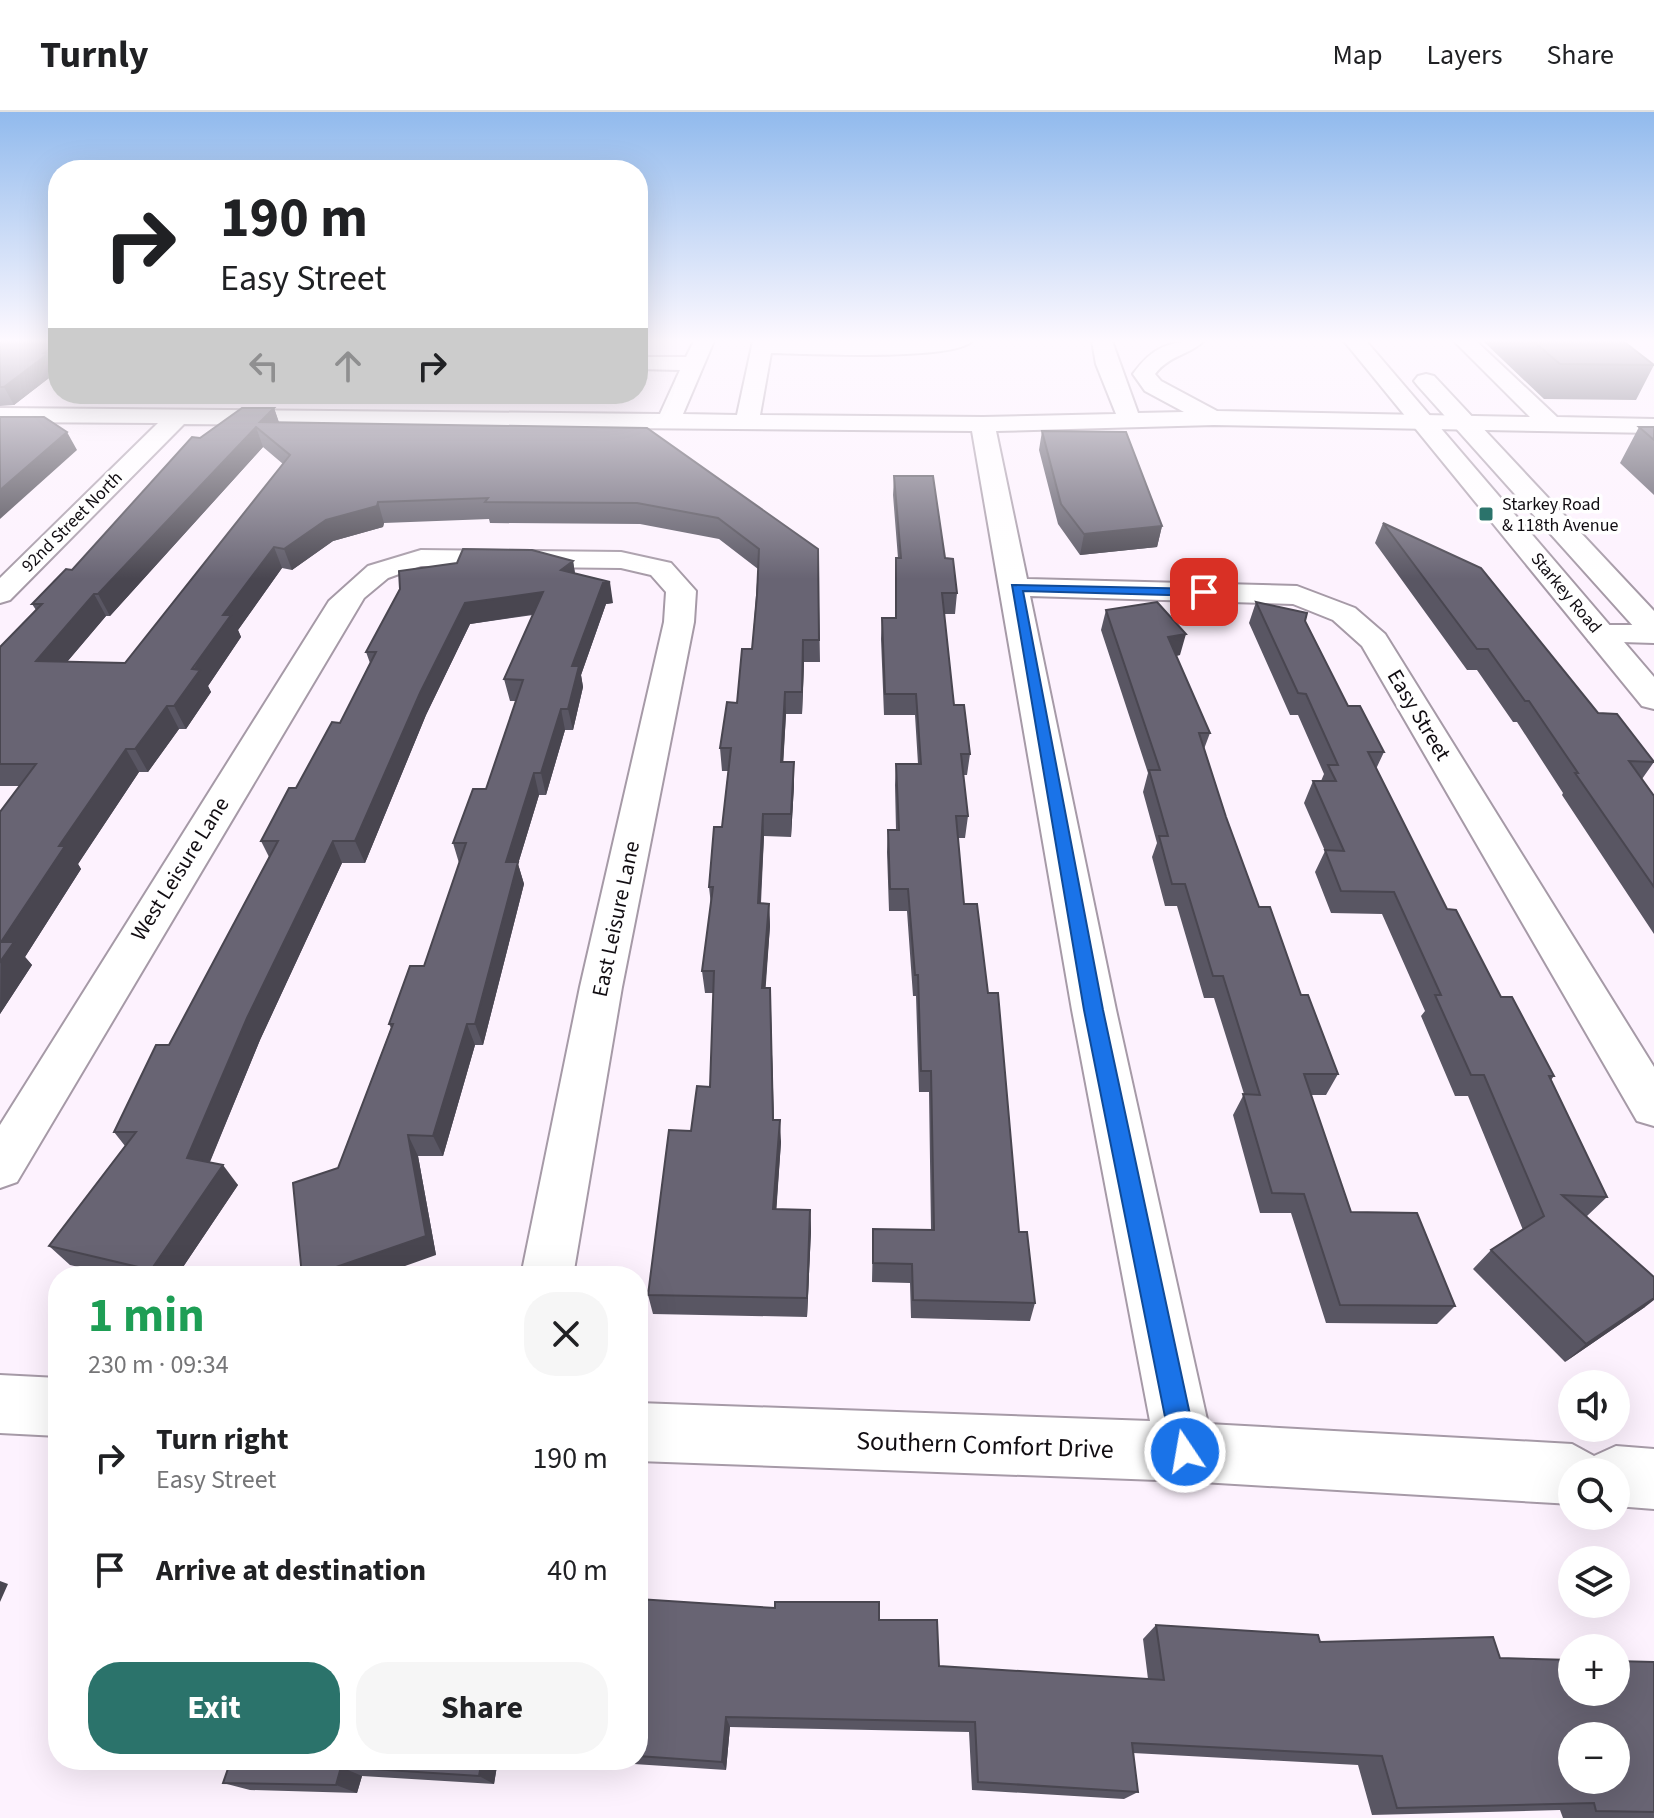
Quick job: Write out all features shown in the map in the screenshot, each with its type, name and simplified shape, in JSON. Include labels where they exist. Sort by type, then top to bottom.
[{"type":"main road","name":"Starkey Road","points":[[1422,421],[1654,699]]},
{"type":"main road","name":"Starkey Road","points":[[1462,421],[1654,632]]},
{"type":"street","name":"92nd Street North","points":[[0,594],[174,421]]},
{"type":"street","points":[[568,421],[983,424],[1065,421]]},
{"type":"street","points":[[1395,421],[1437,421]]},
{"type":"street","points":[[1479,421],[1654,426]]},
{"type":"street","points":[[983,424],[1097,1025],[1185,1452]]},
{"type":"street","name":"East Leisure Lane","points":[[367,577],[393,564],[421,558],[621,560],[661,569],[681,591],[679,622],[601,987],[549,1266]]},
{"type":"street","name":"West Leisure Lane","points":[[0,1167],[344,601],[367,577]]},
{"type":"street","name":"Easy Street","points":[[1016,587],[1297,595],[1344,614],[1374,641],[1654,1107]]},
{"type":"street","points":[[1600,634],[1654,632]]},
{"type":"street","points":[[0,1404],[48,1406]]},
{"type":"street","name":"Southern Comfort Drive","points":[[648,1432],[1185,1452],[1558,1473]]},
{"type":"street","points":[[1630,1477],[1654,1479]]},
{"type":"building","points":[[0,421],[50,421],[67,432],[0,490]]},
{"type":"building","points":[[224,421],[647,428],[818,549],[819,640],[803,640],[802,692],[785,692],[781,762],[794,762],[791,814],[763,814],[758,903],[769,904],[762,988],[770,988],[773,1120],[780,1120],[773,1209],[810,1210],[807,1298],[648,1295],[669,1130],[691,1131],[697,1086],[710,1087],[714,971],[702,971],[713,887],[709,887],[714,827],[722,827],[731,748],[720,748],[727,702],[737,703],[742,649],[752,649],[757,595],[759,549],[718,518],[637,503],[485,502],[488,498],[378,502],[377,506],[326,520],[284,549],[274,547],[223,615],[231,615],[192,669],[200,670],[174,706],[167,706],[135,749],[126,749],[59,846],[65,846],[1,942],[14,942],[0,962],[0,812],[36,764],[0,764],[0,647],[42,604],[32,604],[66,569],[72,570],[192,437],[200,438]],"holes":[[[256,427],[290,455],[125,663],[36,661],[94,594],[98,594]]]},
{"type":"building","points":[[1639,427],[1654,427],[1654,440]]},
{"type":"building","points":[[1042,431],[1126,432],[1162,526],[1084,534],[1061,504]]},
{"type":"building","points":[[894,476],[933,476],[945,558],[953,559],[957,593],[942,593],[954,705],[964,705],[970,754],[961,754],[968,816],[956,816],[964,904],[977,904],[988,993],[998,993],[1019,1232],[1027,1232],[1035,1303],[913,1300],[912,1264],[873,1263],[873,1229],[934,1230],[931,1071],[921,1071],[918,975],[915,975],[908,889],[890,889],[888,830],[899,830],[896,764],[921,764],[916,694],[885,694],[882,618],[896,618],[896,558],[901,558]]},
{"type":"building","points":[[1383,523],[1481,568],[1598,713],[1617,714],[1654,762],[1629,761],[1654,796],[1654,887],[1529,701],[1525,701],[1488,649],[1477,649]]},
{"type":"building","points":[[463,549],[532,550],[573,561],[561,570],[610,582],[603,583],[572,666],[579,666],[568,709],[561,709],[541,773],[534,773],[506,862],[518,862],[475,1024],[467,1024],[433,1136],[408,1135],[426,1236],[339,1266],[301,1266],[293,1183],[338,1168],[393,1024],[389,1024],[410,966],[424,966],[466,843],[453,843],[473,789],[486,789],[523,680],[504,679],[543,592],[465,603],[420,693],[355,841],[333,841],[247,1018],[187,1158],[223,1165],[154,1266],[134,1266],[49,1246],[136,1132],[114,1132],[156,1045],[169,1045],[278,841],[261,841],[289,788],[296,788],[332,722],[340,723],[376,652],[366,652],[400,589],[399,571],[457,563]]},
{"type":"building","points":[[1157,602],[1186,634],[1168,637],[1210,733],[1199,733],[1226,817],[1259,907],[1270,907],[1301,995],[1308,995],[1338,1074],[1304,1074],[1351,1212],[1417,1213],[1455,1306],[1340,1305],[1304,1194],[1272,1193],[1243,1094],[1260,1095],[1223,976],[1213,976],[1185,884],[1172,884],[1159,836],[1168,836],[1149,770],[1160,770],[1106,610]]},
{"type":"building","points":[[1256,602],[1307,613],[1305,621],[1348,706],[1360,706],[1384,752],[1368,752],[1447,909],[1456,910],[1501,997],[1512,997],[1554,1076],[1549,1076],[1607,1197],[1562,1195],[1654,1277],[1654,1298],[1586,1344],[1491,1250],[1544,1216],[1484,1075],[1471,1075],[1435,995],[1441,995],[1394,892],[1341,891],[1325,850],[1344,851],[1313,781],[1336,781],[1328,765],[1338,765],[1306,694],[1298,693]]},
{"type":"building","points":[[648,1600],[775,1608],[775,1602],[879,1602],[879,1620],[937,1620],[939,1666],[1164,1680],[1156,1625],[1318,1635],[1320,1642],[1493,1637],[1500,1658],[1558,1660],[1558,1706],[1630,1706],[1630,1661],[1654,1662],[1654,1812],[1596,1811],[1594,1803],[1397,1808],[1382,1756],[1132,1743],[1138,1792],[978,1782],[975,1722],[726,1717],[722,1762],[648,1757]]},
{"type":"building","points":[[228,1770],[340,1770],[336,1785],[223,1783]]},
{"type":"building","points":[[387,1770],[480,1770],[479,1776]]},
{"type":"place","name":"Starkey Road & 118th Avenue","points":[[1486,514]]},
{"type":"route","points":[[1185,1452],[1094,1010],[1016,587],[1204,592]]}]
